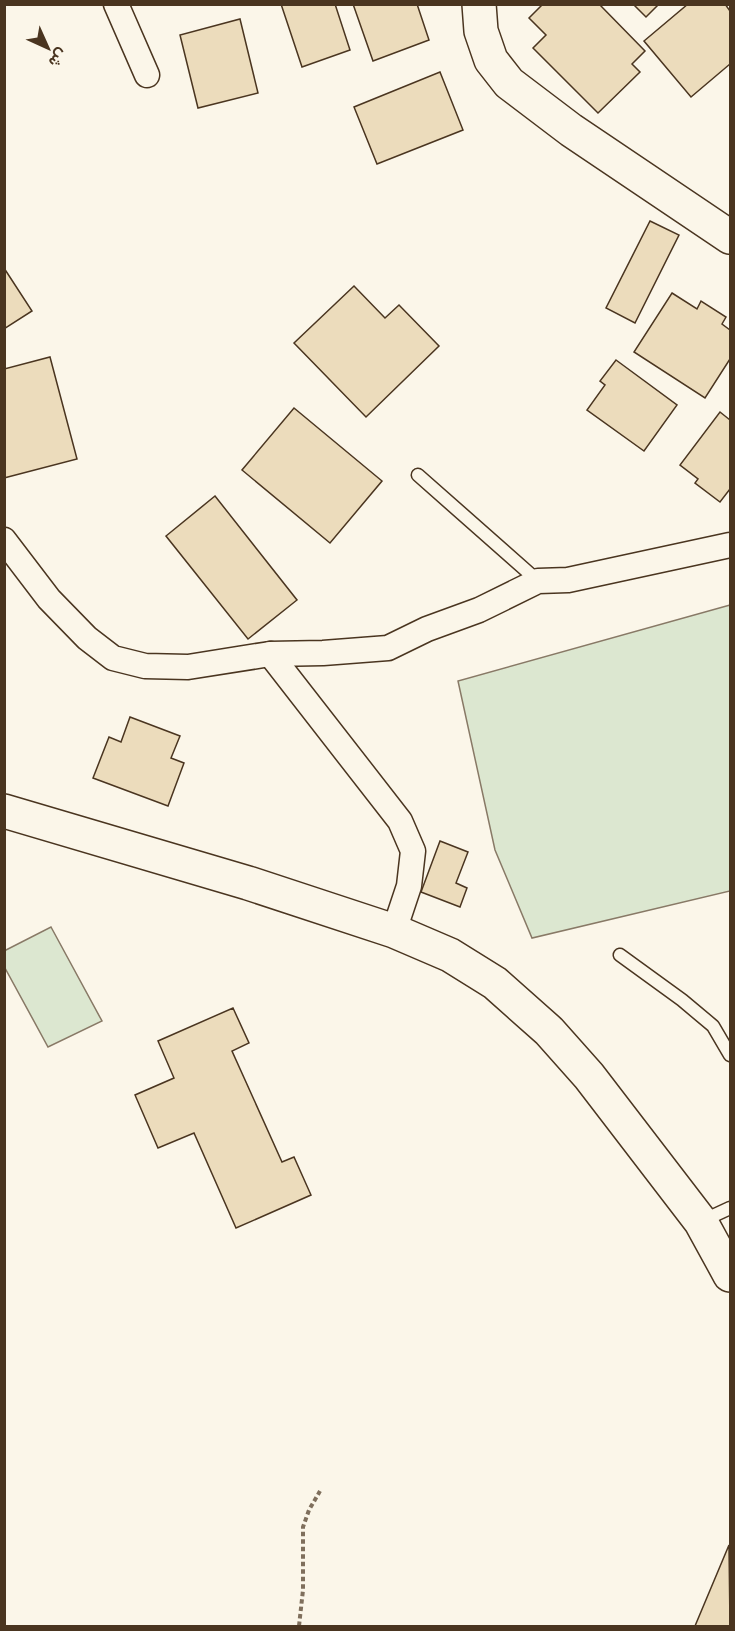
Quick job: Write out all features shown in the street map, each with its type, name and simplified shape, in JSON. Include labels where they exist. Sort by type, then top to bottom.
[{"type":"main road","points":[[479,4],[481,31],[491,60],[509,83],[571,130],[730,237]]},
{"type":"main road","points":[[4,811],[248,883],[394,931],[450,956],[495,983],[549,1031],[589,1076],[701,1221],[730,1275]]},
{"type":"street","points":[[116,4],[147,75]]},
{"type":"street","points":[[4,540],[49,599],[87,638],[113,658],[145,666],[188,668],[270,654],[388,648],[427,629],[479,610],[538,581],[567,580],[730,545]]},
{"type":"street","points":[[270,654],[400,821],[413,851],[409,886],[394,931]]},
{"type":"lane","points":[[417,475],[538,581]]},
{"type":"lane","points":[[620,955],[682,1000],[713,1026],[730,1055]]},
{"type":"lane","points":[[701,1221],[730,1208]]},
{"type":"path","points":[[299,1626],[303,1590],[303,1527],[309,1510],[320,1491]]},
{"type":"green space","points":[[730,605],[730,891],[532,938],[495,850],[458,681]]},
{"type":"green space","points":[[51,927],[102,1021],[48,1047],[5,968],[4,951]]},
{"type":"building","points":[[281,4],[335,4],[350,50],[302,67]]},
{"type":"building","points":[[353,4],[417,4],[429,40],[373,61]]},
{"type":"building","points":[[543,4],[599,4],[645,51],[632,64],[640,72],[598,113],[533,48],[546,35],[529,18]]},
{"type":"building","points":[[633,4],[659,4],[646,17]]},
{"type":"building","points":[[688,4],[725,4],[730,11],[730,64],[691,97],[644,41]]},
{"type":"building","points":[[240,19],[258,93],[198,108],[180,35]]},
{"type":"building","points":[[440,72],[463,130],[377,164],[354,107]]},
{"type":"building","points":[[650,221],[679,235],[635,323],[606,308]]},
{"type":"building","points":[[4,268],[32,311],[4,329]]},
{"type":"building","points":[[354,286],[385,318],[399,305],[439,346],[366,417],[294,343]]},
{"type":"building","points":[[672,293],[697,309],[701,301],[726,317],[722,324],[730,330],[730,359],[705,398],[634,352]]},
{"type":"building","points":[[50,357],[77,459],[4,478],[4,369]]},
{"type":"building","points":[[616,360],[677,405],[644,451],[587,410],[605,385],[600,381]]},
{"type":"building","points":[[294,408],[382,481],[330,543],[242,470]]},
{"type":"building","points":[[720,412],[730,420],[730,489],[720,502],[695,483],[698,479],[680,465]]},
{"type":"building","points":[[215,496],[297,600],[248,639],[166,536]]},
{"type":"building","points":[[130,717],[180,736],[171,758],[184,763],[168,806],[93,778],[109,737],[121,742]]},
{"type":"building","points":[[440,841],[468,852],[456,883],[467,888],[460,907],[421,892]]},
{"type":"building","points":[[233,1008],[249,1043],[232,1051],[282,1162],[294,1157],[311,1195],[236,1228],[194,1133],[158,1148],[135,1095],[174,1078],[158,1041]]},
{"type":"building","points":[[729,1545],[730,1626],[695,1626]]}]
